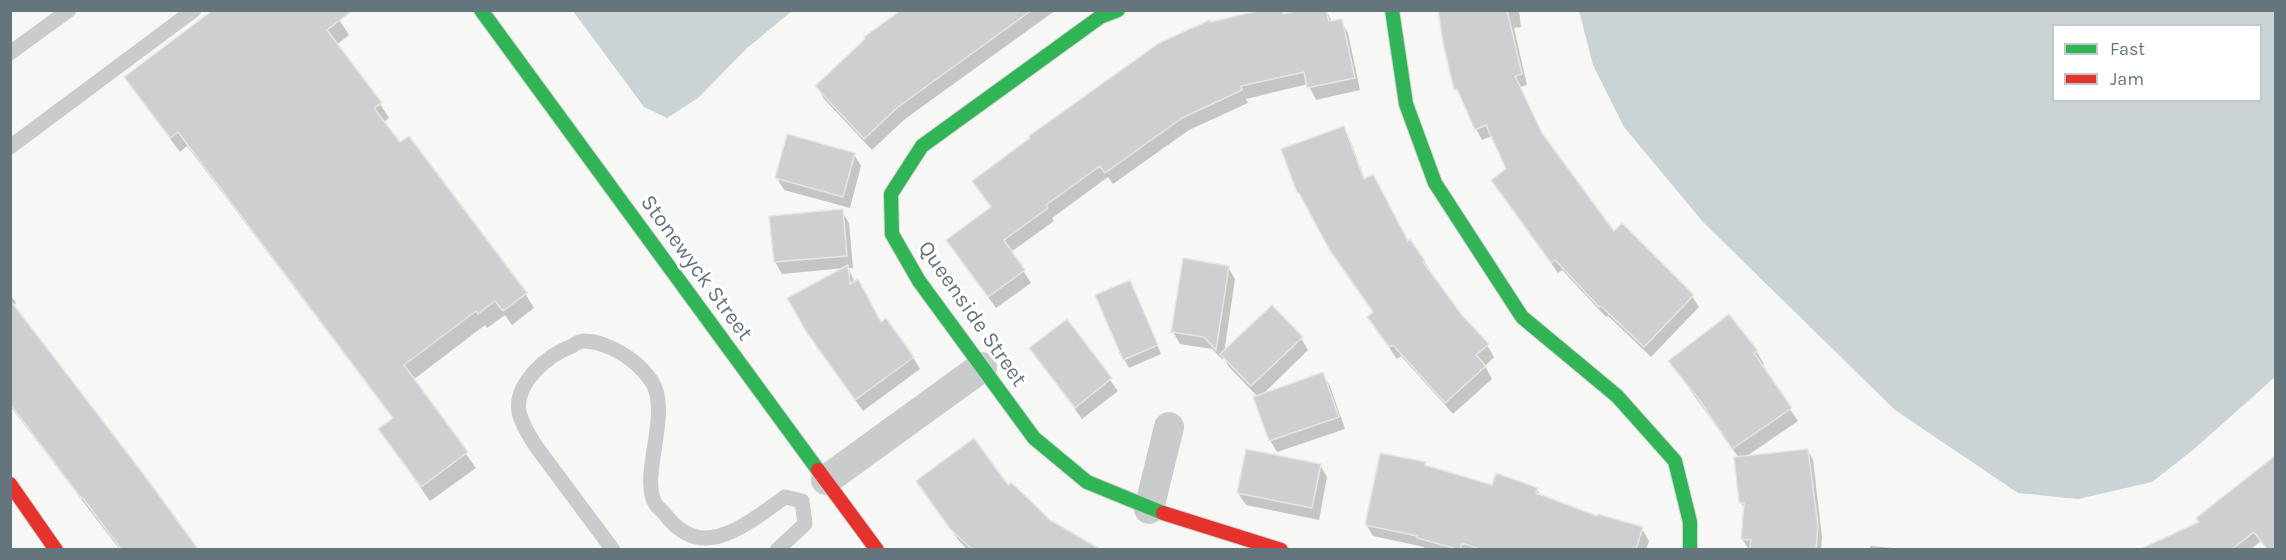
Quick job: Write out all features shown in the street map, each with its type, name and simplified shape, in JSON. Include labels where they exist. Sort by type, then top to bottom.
[{"type":"street","name":"Stonewyck Street","points":[[481,10],[814,490],[877,549]]},
{"type":"street","name":"Queenside Street","points":[[1118,10],[1100,17],[922,146],[891,194],[892,234],[920,281],[1034,438],[1087,482],[1149,509],[1281,549]]},
{"type":"street","points":[[1392,10],[1406,104],[1434,183],[1522,317],[1617,396],[1675,461],[1690,522],[1690,549]]},
{"type":"street","points":[[814,490],[982,367]]},
{"type":"street","points":[[1149,509],[1169,427]]},
{"type":"street","points":[[10,484],[56,549]]},
{"type":"lane","points":[[10,53],[69,10]]},
{"type":"lane","points":[[10,147],[194,10]]},
{"type":"lane","points":[[613,549],[535,445],[525,429],[519,410],[523,391],[531,375],[556,352],[583,341],[605,346],[626,356],[642,370],[656,390],[658,430],[650,478],[654,502],[670,521],[689,535],[711,538],[745,526],[785,497],[814,490],[805,524],[777,549]]},
{"type":"shaded area","points":[[792,10],[746,49],[698,98],[667,118],[644,107],[573,11]]},
{"type":"shaded area","points":[[1579,11],[2275,11],[2275,377],[2193,450],[2152,482],[2078,499],[2018,493],[1895,410],[1703,222],[1624,127],[1593,65]]},
{"type":"building","points":[[213,10],[353,10],[327,30],[382,103],[374,108],[400,142],[409,136],[527,293],[503,311],[495,301],[478,314],[476,311],[404,365],[468,452],[421,487],[378,429],[393,418],[178,132],[170,138],[124,77]]},
{"type":"building","points":[[901,10],[1032,10],[898,107],[864,139],[815,86],[865,39],[864,37]]},
{"type":"building","points":[[1261,10],[1283,10],[1283,14],[1301,10],[1326,10],[1329,21],[1342,19],[1355,78],[1307,88],[1304,72],[1241,86],[1242,90],[1182,118],[1105,173],[1100,166],[1046,205],[1048,208],[1004,240],[1025,270],[988,297],[946,240],[991,207],[972,181],[1030,138],[1029,136],[1159,43],[1210,20],[1211,22]]},
{"type":"building","points":[[1438,10],[1507,10],[1522,74],[1515,76],[1542,133],[1614,231],[1622,223],[1694,295],[1644,347],[1601,306],[1599,307],[1555,260],[1551,263],[1491,180],[1506,169],[1486,125],[1475,130],[1457,89],[1454,90]]},
{"type":"building","points":[[1344,126],[1364,179],[1373,174],[1408,241],[1410,239],[1425,261],[1423,262],[1462,315],[1489,344],[1476,355],[1486,366],[1445,403],[1393,345],[1389,347],[1367,317],[1373,312],[1329,249],[1297,193],[1281,149]]},
{"type":"building","points":[[787,134],[855,153],[843,197],[775,178]]},
{"type":"building","points":[[843,209],[847,256],[774,262],[769,216]]},
{"type":"building","points":[[1183,258],[1229,266],[1216,350],[1204,337],[1171,332]]},
{"type":"building","points":[[848,265],[850,284],[858,279],[881,322],[886,318],[914,357],[855,400],[807,333],[787,298]]},
{"type":"building","points":[[1130,280],[1158,345],[1123,360],[1095,295]]},
{"type":"building","points":[[10,300],[198,549],[121,549],[10,404]]},
{"type":"building","points":[[1272,305],[1303,337],[1251,386],[1220,354]]},
{"type":"building","points":[[1729,314],[1758,351],[1754,353],[1792,408],[1732,449],[1698,398],[1668,361]]},
{"type":"building","points":[[1067,319],[1112,378],[1075,408],[1029,348]]},
{"type":"building","points":[[1323,372],[1339,417],[1269,441],[1253,397]]},
{"type":"building","points":[[974,438],[1008,485],[1011,482],[1050,520],[1100,549],[972,549],[951,530],[916,481]]},
{"type":"building","points":[[1246,449],[1321,464],[1312,508],[1237,493]]},
{"type":"building","points":[[1808,449],[1818,526],[1816,549],[1750,549],[1751,540],[1741,539],[1744,503],[1739,503],[1734,457]]},
{"type":"building","points":[[1380,453],[1426,462],[1425,465],[1492,485],[1496,473],[1538,488],[1536,493],[1597,516],[1598,514],[1643,527],[1636,549],[1479,549],[1462,543],[1460,549],[1457,549],[1417,538],[1417,536],[1365,525]]},
{"type":"building","points":[[2276,455],[2276,549],[2267,549],[2254,532],[2232,549],[2140,549],[2199,522],[2196,518]]},
{"type":"traffic: fast","points":[[481,10],[818,470]]},
{"type":"traffic: fast","points":[[1118,10],[1100,17],[922,146],[891,194],[892,234],[919,281],[1034,438],[1087,482],[1163,513]]},
{"type":"traffic: fast","points":[[1392,10],[1406,104],[1435,183],[1522,317],[1617,396],[1675,461],[1690,522],[1690,550]]},
{"type":"traffic: jam","points":[[818,470],[877,550]]},
{"type":"traffic: jam","points":[[10,484],[56,550]]},
{"type":"traffic: jam","points":[[1163,513],[1281,550]]}]
